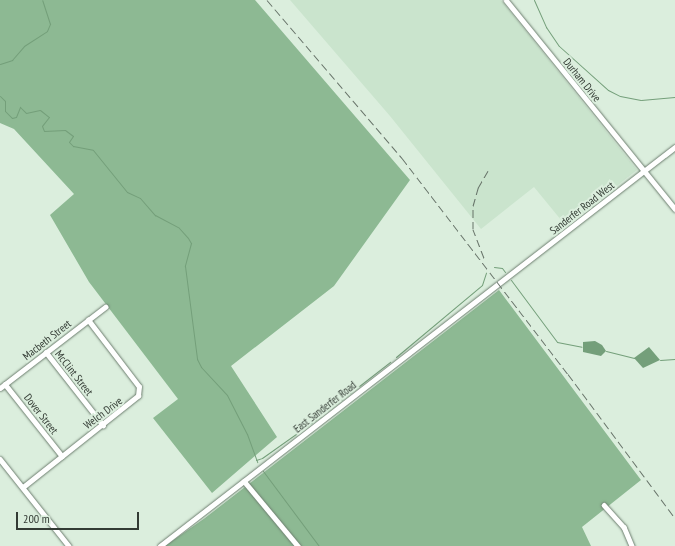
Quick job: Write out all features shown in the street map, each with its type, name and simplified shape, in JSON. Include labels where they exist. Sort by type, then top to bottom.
[{"type":"street","name":"Durham Drive","points":[[506,0],[675,209]]},
{"type":"street","name":"Sanderfer Road West","points":[[501,282],[675,147]]},
{"type":"street","name":"East Sanderfer Road","points":[[160,546],[501,282]]},
{"type":"street","name":"Macbeth Street","points":[[0,388],[105,307]]},
{"type":"street","name":"Welch Drive","points":[[23,487],[135,401],[139,392],[138,387],[88,320]]},
{"type":"street","name":"McClint Street","points":[[46,352],[103,425]]},
{"type":"street","name":"Dover Street","points":[[5,384],[62,456]]},
{"type":"street","points":[[0,459],[69,546]]},
{"type":"street","points":[[244,481],[298,546]]},
{"type":"street","points":[[604,505],[624,527],[632,546]]},
{"type":"shaded area","points":[[0,0],[255,0],[410,180],[334,286],[231,366],[277,437],[212,493],[153,418],[178,399],[89,282],[50,215],[74,194],[14,129],[0,123]]},
{"type":"shaded area","points":[[290,0],[501,0],[637,170],[566,226],[534,187],[481,229],[390,116]]},
{"type":"shaded area","points":[[499,290],[641,480],[582,527],[591,546],[165,546],[205,518]]},
{"type":"shaded area","points":[[595,341],[602,345],[606,351],[601,356],[583,352],[583,342]]},
{"type":"shaded area","points":[[649,347],[660,360],[643,368],[634,358]]},
{"type":"waterway","points":[[0,64],[12,60],[24,46],[47,31],[50,24],[42,0]]},
{"type":"waterway","points":[[534,0],[546,27],[559,46],[608,90],[620,96],[641,100],[675,97]]},
{"type":"waterway","points":[[0,96],[5,101],[5,111],[12,118],[16,117],[20,107],[26,113],[40,110],[49,117],[42,126],[44,131],[65,130],[73,136],[69,142],[73,146],[93,150],[127,192],[140,198],[155,215],[179,228],[188,238],[191,243],[185,266],[197,359],[201,367],[227,395],[247,434],[257,462]]},
{"type":"waterway","points":[[494,267],[502,268],[505,272]]},
{"type":"waterway","points":[[396,357],[482,285],[486,273]]},
{"type":"waterway","points":[[511,280],[557,342],[582,347]]},
{"type":"waterway","points":[[606,351],[634,358]]},
{"type":"waterway","points":[[660,360],[675,359]]},
{"type":"waterway","points":[[327,411],[390,362]]},
{"type":"waterway","points":[[256,460],[262,458],[321,416]]},
{"type":"waterway","points":[[263,471],[319,546]]},
{"type":"railway","points":[[267,0],[402,158],[568,374],[675,518]]},
{"type":"railway","points":[[484,258],[473,229],[473,206],[478,188],[488,171]]}]
